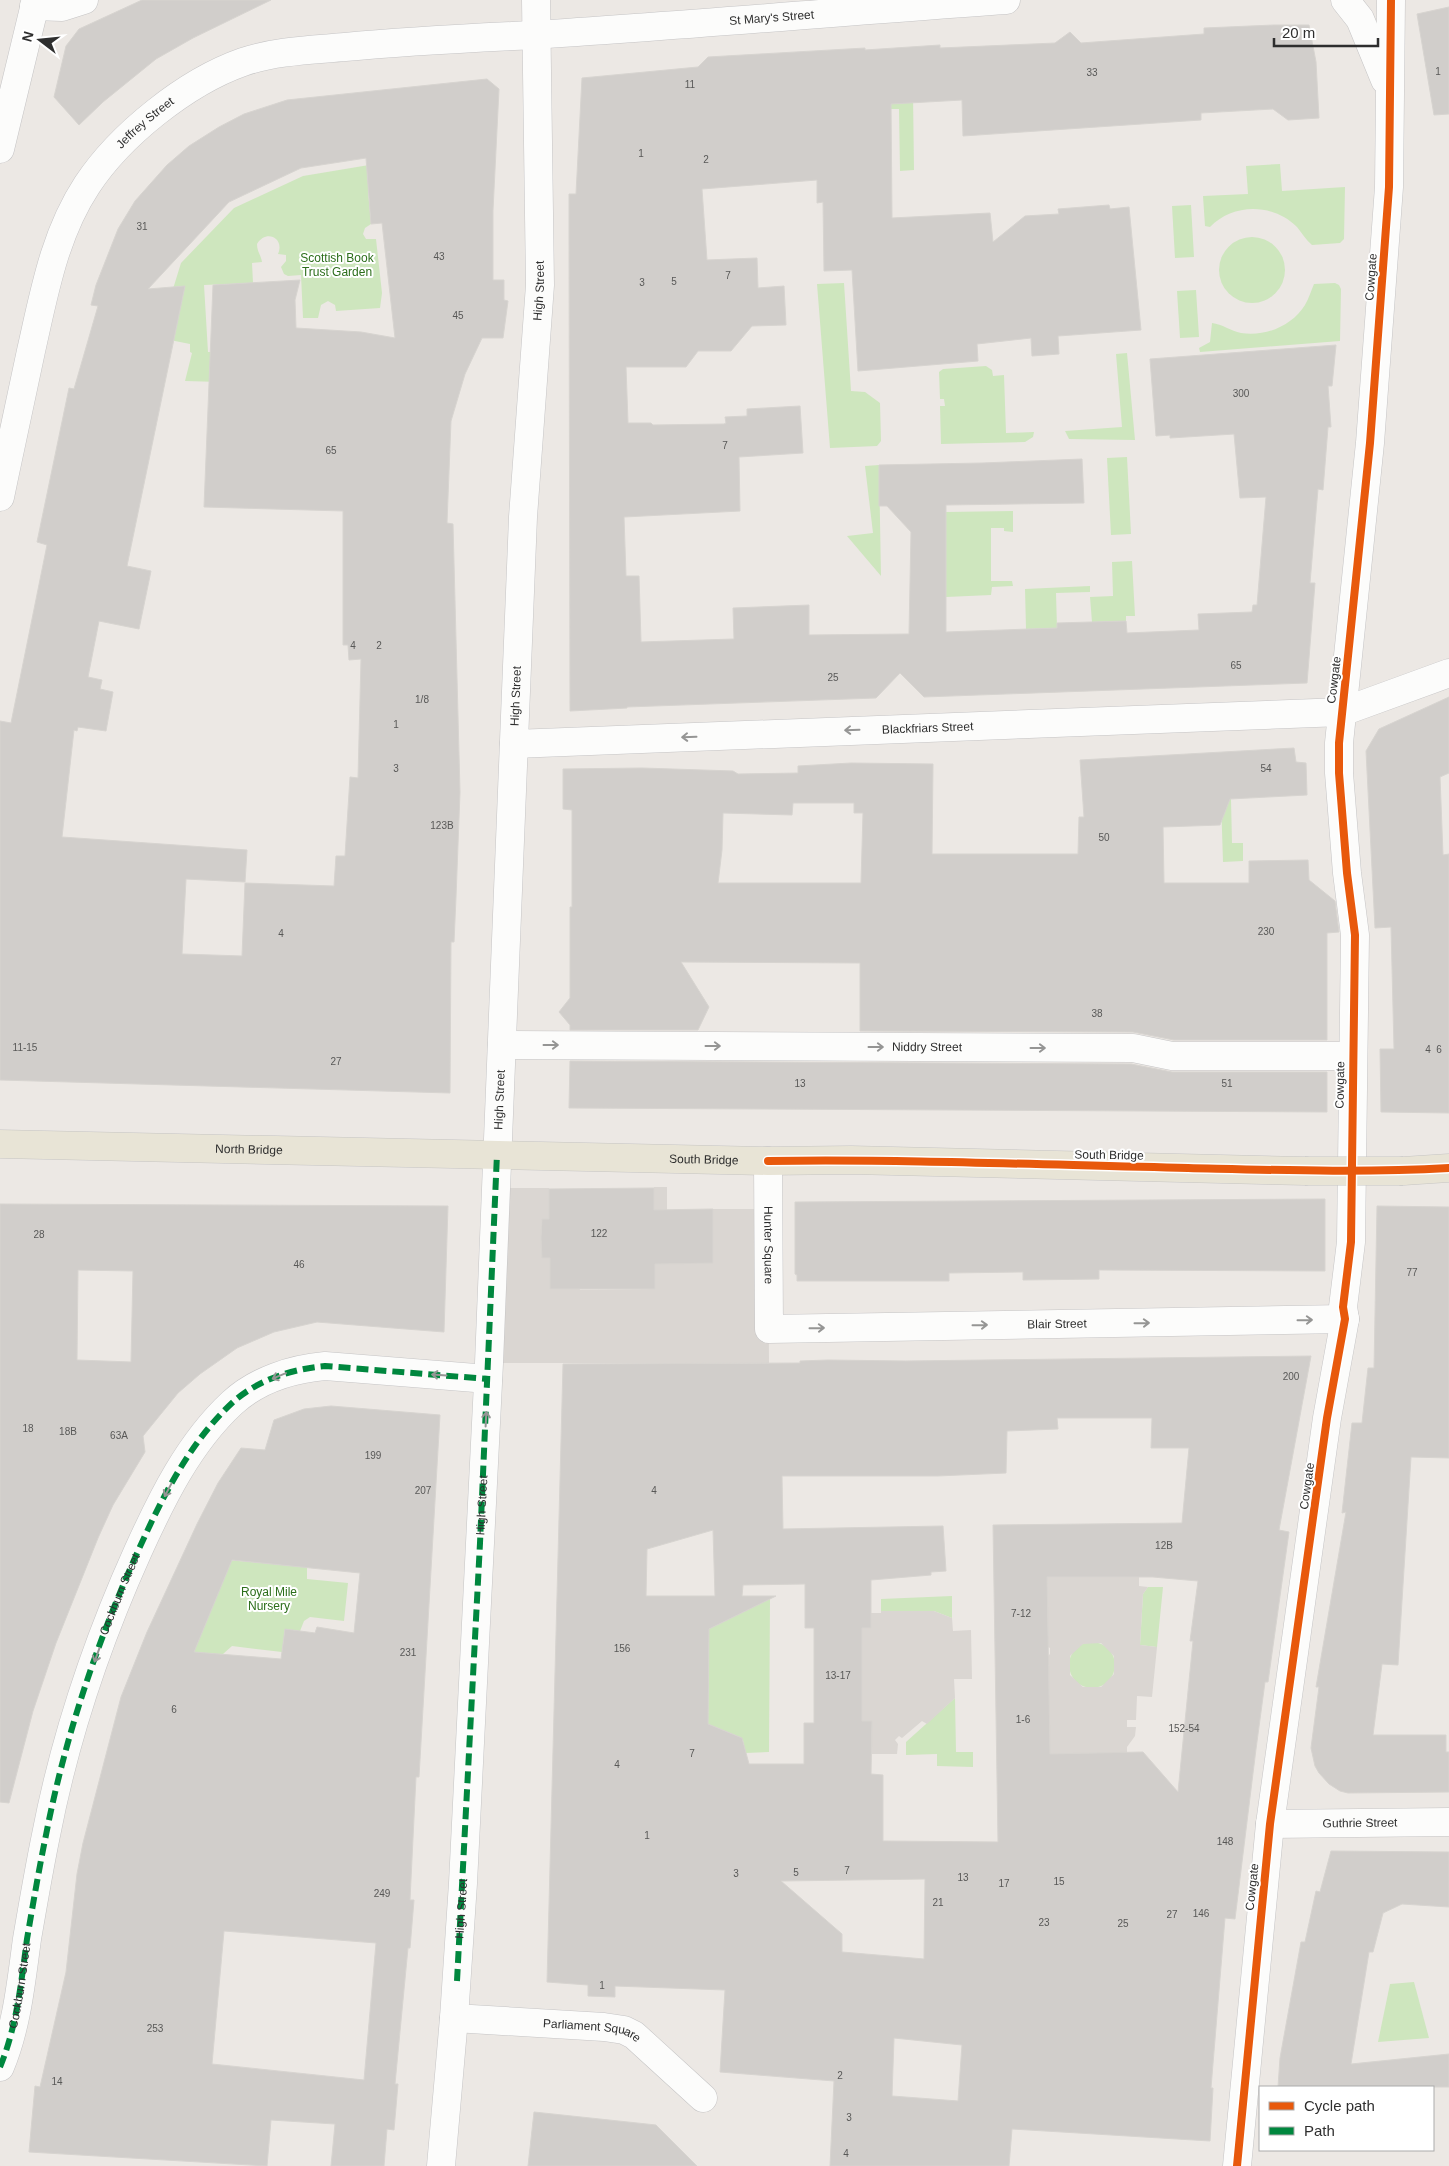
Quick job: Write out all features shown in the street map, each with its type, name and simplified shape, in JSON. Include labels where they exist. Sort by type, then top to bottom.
[{"type":"main road","name":"North Bridge","points":[[0,1144],[497,1154]]},
{"type":"main road","name":"South Bridge","points":[[497,1154],[1305,1171],[1403,1171],[1449,1168]]},
{"type":"street","points":[[0,149],[35,3],[62,7],[84,0]]},
{"type":"street","name":"High Street","points":[[441,2166],[457,1981],[488,1378],[525,484],[540,285],[536,0]]},
{"type":"street","name":"St Mary's Street","points":[[535,34],[1006,0]]},
{"type":"street","points":[[1345,0],[1360,19],[1390,93]]},
{"type":"street","name":"Cowgate","points":[[1237,2166],[1270,1824],[1327,1418],[1345,1319],[1343,1307],[1351,1242],[1355,935],[1347,873],[1339,773],[1342,712],[1370,443],[1389,187],[1391,0]]},
{"type":"street","name":"Jeffrey Street","points":[[0,497],[48,273],[60,238],[86,186],[106,161],[134,132],[177,95],[239,63],[263,56],[410,41],[535,34]]},
{"type":"street","name":"Blackfriars Street","points":[[514,744],[1342,712],[1449,673]]},
{"type":"street","name":"Niddry Street","points":[[502,1045],[1133,1048],[1172,1056],[1352,1056]]},
{"type":"street","name":"Hunter Square","points":[[768,1161],[769,1329]]},
{"type":"street","name":"Blair Street","points":[[769,1329],[1345,1319]]},
{"type":"street","name":"Cockburn Street","points":[[0,2067],[16,2015],[46,1832],[79,1703],[128,1574],[152,1521],[189,1454],[232,1403],[244,1394],[283,1374],[306,1368],[325,1366],[488,1378]]},
{"type":"street","name":"Guthrie Street","points":[[1270,1824],[1449,1822]]},
{"type":"street","name":"Parliament Square","points":[[454,2018],[604,2027],[624,2030],[634,2034],[704,2098]]},
{"type":"green space","points":[[913,94],[914,170],[900,171],[899,109],[891,109],[891,96]]},
{"type":"green space","name":"Scottish Book Trust Garden","points":[[411,158],[368,191],[371,224],[365,228],[363,234],[366,239],[376,239],[382,293],[380,308],[336,311],[335,305],[328,301],[321,305],[318,318],[303,318],[301,275],[288,276],[284,274],[281,267],[286,261],[286,255],[278,254],[279,244],[274,237],[265,237],[257,244],[262,262],[252,263],[253,283],[204,285],[208,352],[255,352],[255,383],[185,381],[192,353],[190,352],[190,344],[165,339],[164,318],[181,263],[234,208],[303,176]]},
{"type":"green space","points":[[1280,164],[1282,191],[1345,187],[1344,239],[1340,243],[1312,245],[1297,227],[1287,219],[1265,210],[1241,210],[1219,219],[1210,227],[1205,226],[1203,196],[1248,194],[1246,166]]},
{"type":"green space","points":[[1191,205],[1194,257],[1175,258],[1172,206]]},
{"type":"green space","points":[[1245,237],[1259,237],[1271,242],[1280,251],[1285,263],[1283,283],[1276,294],[1259,303],[1245,303],[1233,298],[1224,289],[1219,277],[1219,263],[1224,251],[1233,242]]},
{"type":"green space","points":[[844,283],[851,391],[865,392],[880,403],[881,441],[877,446],[830,448],[817,284]]},
{"type":"green space","points":[[1335,283],[1341,289],[1340,341],[1200,352],[1199,348],[1210,342],[1212,323],[1241,333],[1250,334],[1268,331],[1285,324],[1300,312],[1314,284]]},
{"type":"green space","points":[[1196,290],[1199,337],[1180,338],[1177,291]]},
{"type":"green space","points":[[1127,353],[1135,440],[1069,439],[1065,431],[1122,427],[1116,354]]},
{"type":"green space","points":[[986,366],[992,370],[993,376],[1004,375],[1006,433],[1034,432],[1033,437],[1025,442],[941,444],[940,406],[945,406],[944,399],[940,399],[939,372],[943,369]]},
{"type":"green space","points":[[1127,457],[1131,534],[1111,535],[1107,458]]},
{"type":"green space","points":[[879,465],[881,576],[847,536],[873,533],[865,466]]},
{"type":"green space","points":[[1013,511],[1013,532],[1004,531],[1004,528],[991,528],[991,581],[1012,581],[1013,586],[992,587],[991,595],[946,597],[946,512]]},
{"type":"green space","points":[[1132,561],[1135,616],[1126,616],[1126,621],[1092,622],[1090,597],[1113,596],[1112,562]]},
{"type":"green space","points":[[1090,586],[1090,592],[1056,593],[1057,628],[1026,629],[1025,589]]},
{"type":"green space","points":[[1221,799],[1231,799],[1232,843],[1243,843],[1243,861],[1223,862]]},
{"type":"green space","name":"Royal Mile Nursery","points":[[227,1560],[307,1567],[307,1579],[348,1583],[344,1621],[310,1617],[304,1621],[300,1631],[285,1629],[282,1652],[232,1646],[223,1654],[191,1657]]},
{"type":"green space","points":[[1148,1587],[1163,1587],[1157,1647],[1140,1645],[1143,1594]]},
{"type":"green space","points":[[952,1596],[952,1618],[934,1611],[881,1611],[881,1599]]},
{"type":"green space","points":[[770,1598],[769,1752],[745,1753],[743,1740],[740,1737],[708,1724],[709,1629]]},
{"type":"green space","points":[[1092,1642],[1105,1646],[1111,1652],[1115,1665],[1111,1678],[1105,1684],[1092,1688],[1079,1684],[1073,1678],[1069,1665],[1073,1652],[1079,1646]]},
{"type":"green space","points":[[955,1698],[956,1752],[973,1752],[973,1767],[937,1766],[937,1754],[906,1755],[906,1742]]},
{"type":"green space","points":[[1414,1982],[1429,2038],[1378,2042],[1390,1984]]},
{"type":"shaded area","points":[[654,1187],[667,1187],[667,1210],[662,1210],[662,1263],[713,1263],[713,1209],[768,1209],[769,1363],[489,1363],[496,1188],[549,1188],[552,1219],[542,1219],[541,1228],[542,1258],[552,1258],[550,1289],[579,1287],[580,1290],[655,1289],[651,1196],[654,1196]]},
{"type":"shaded area","points":[[1047,1577],[1139,1577],[1139,1586],[1148,1587],[1143,1594],[1140,1645],[1157,1647],[1152,1697],[1137,1696],[1136,1720],[1127,1720],[1127,1727],[1136,1727],[1135,1736],[1127,1747],[1127,1753],[1050,1754],[1048,1656],[1050,1648],[1048,1647]],"holes":[[[1101,1643],[1114,1656],[1114,1674],[1101,1687],[1083,1687],[1070,1675],[1070,1656],[1083,1644]]]},
{"type":"shaded area","points":[[881,1611],[934,1611],[952,1618],[953,1631],[971,1630],[972,1679],[954,1679],[955,1698],[927,1724],[922,1721],[902,1738],[899,1736],[895,1740],[898,1744],[897,1754],[872,1754],[872,1722],[862,1721],[862,1628],[871,1628],[871,1613],[881,1613]]},
{"type":"building","points":[[142,0],[271,0],[193,38],[156,59],[103,102],[79,125],[54,97],[66,46],[79,29]]},
{"type":"building","points":[[1449,7],[1449,114],[1434,115],[1417,14]]},
{"type":"building","points":[[1309,25],[1316,62],[1319,118],[1288,120],[1273,109],[1201,113],[1201,120],[963,136],[962,100],[891,104],[892,218],[990,213],[993,242],[1025,216],[1059,214],[1058,209],[1109,205],[1110,209],[1129,207],[1141,330],[1058,336],[1059,354],[1032,356],[1031,338],[977,344],[978,361],[858,371],[852,270],[824,271],[823,202],[817,203],[817,180],[702,189],[707,260],[757,258],[758,288],[784,286],[786,325],[752,326],[731,351],[698,351],[686,367],[626,367],[628,423],[651,423],[653,425],[724,424],[726,423],[725,417],[747,416],[747,409],[800,406],[803,453],[739,457],[740,511],[624,517],[626,576],[639,576],[641,642],[734,639],[733,608],[809,605],[809,635],[909,634],[911,532],[887,506],[879,506],[879,465],[1082,459],[1084,503],[946,505],[946,632],[1057,628],[1057,623],[1126,621],[1127,633],[1199,630],[1198,614],[1252,612],[1253,605],[1257,605],[1266,497],[1240,498],[1234,434],[1170,438],[1170,435],[1156,436],[1150,359],[1336,345],[1332,386],[1328,386],[1331,427],[1328,427],[1323,490],[1318,489],[1310,583],[1315,583],[1307,683],[924,697],[900,673],[876,698],[627,707],[570,711],[569,194],[576,194],[582,78],[698,67],[708,57],[865,48],[865,50],[940,45],[940,48],[1055,43],[1070,32],[1081,43],[1204,34],[1204,28]]},
{"type":"building","points":[[487,79],[499,89],[493,210],[493,280],[504,280],[504,300],[508,301],[503,338],[482,338],[465,374],[451,421],[447,523],[453,524],[460,792],[454,942],[451,942],[450,1093],[0,1080],[0,721],[11,723],[47,545],[37,542],[69,388],[74,389],[98,306],[91,305],[96,285],[118,229],[135,201],[167,165],[189,146],[219,127],[244,114],[287,100]],"holes":[[[366,158],[371,224],[382,223],[395,338],[361,332],[296,328],[295,300],[300,280],[213,285],[204,507],[343,511],[343,645],[348,645],[349,660],[361,659],[358,778],[350,777],[345,856],[336,856],[334,886],[245,883],[242,956],[182,954],[186,879],[245,882],[247,850],[62,837],[74,730],[77,731],[78,727],[106,731],[113,692],[100,689],[102,680],[88,677],[99,621],[139,629],[151,571],[127,566],[185,286],[148,289],[229,202],[301,168]]]},
{"type":"building","points":[[1449,697],[1449,773],[1440,777],[1443,855],[1449,854],[1449,1113],[1381,1112],[1380,1049],[1394,1049],[1391,927],[1375,928],[1366,751],[1379,729]]},
{"type":"building","points":[[1294,748],[1296,762],[1306,763],[1307,795],[1230,799],[1220,825],[1163,827],[1164,883],[1249,883],[1249,861],[1308,860],[1309,880],[1335,901],[1339,932],[1327,933],[1327,1040],[1174,1040],[1133,1032],[860,1031],[860,963],[681,962],[709,1007],[698,1030],[570,1030],[570,1025],[559,1012],[570,998],[570,907],[572,907],[572,810],[563,809],[563,769],[642,768],[733,771],[738,774],[798,773],[798,766],[851,763],[933,764],[932,854],[1078,854],[1079,817],[1084,817],[1080,760]],"holes":[[[793,803],[854,803],[854,813],[863,813],[861,883],[718,883],[722,850],[723,813],[792,815]]]},
{"type":"building","points":[[570,1061],[1131,1064],[1172,1072],[1327,1072],[1327,1112],[569,1108]]},
{"type":"building","points":[[654,1188],[654,1210],[713,1209],[713,1263],[655,1264],[655,1289],[550,1289],[550,1258],[542,1258],[541,1238],[542,1219],[549,1219],[549,1189]]},
{"type":"building","points":[[1325,1199],[1325,1271],[1099,1270],[1099,1279],[1023,1280],[1023,1272],[949,1273],[949,1281],[797,1281],[797,1275],[795,1274],[795,1202]]},
{"type":"building","points":[[0,1204],[448,1206],[444,1332],[317,1322],[274,1332],[237,1348],[200,1374],[178,1393],[143,1436],[145,1452],[113,1505],[56,1643],[33,1711],[9,1803],[0,1802]],"holes":[[[78,1270],[133,1271],[131,1362],[77,1360]]]},
{"type":"building","points":[[1377,1206],[1449,1207],[1449,1458],[1411,1457],[1398,1665],[1382,1664],[1373,1735],[1446,1735],[1446,1752],[1449,1752],[1449,1792],[1348,1793],[1340,1791],[1329,1784],[1319,1773],[1315,1766],[1311,1748],[1319,1687],[1316,1687],[1346,1512],[1342,1513],[1352,1423],[1362,1423],[1368,1368],[1374,1368]]},
{"type":"building","points":[[1311,1356],[1279,1530],[1289,1532],[1268,1682],[1265,1682],[1235,1919],[1225,1918],[1211,2088],[1213,2088],[1210,2141],[1012,2129],[1009,2166],[830,2166],[834,2081],[720,2072],[725,1990],[615,1986],[615,1997],[588,1996],[588,1985],[547,1982],[563,1364],[800,1363],[800,1361],[828,1360],[905,1361]],"holes":[[[1057,1418],[1152,1418],[1151,1448],[1189,1448],[1182,1523],[993,1525],[998,1842],[883,1841],[883,1775],[871,1774],[872,1721],[862,1721],[862,1628],[871,1628],[871,1580],[931,1575],[931,1572],[946,1571],[943,1526],[783,1529],[782,1476],[937,1476],[1006,1473],[1007,1431],[1058,1429]],[[713,1530],[715,1596],[646,1596],[647,1549]],[[1047,1577],[1153,1577],[1198,1581],[1190,1641],[1193,1641],[1178,1792],[1143,1752],[1050,1754]],[[805,1584],[805,1628],[814,1628],[814,1723],[804,1723],[804,1764],[749,1764],[742,1738],[708,1724],[709,1629],[776,1596],[742,1596],[743,1585]],[[925,1879],[924,1959],[842,1952],[842,1934],[781,1881]],[[894,2038],[962,2045],[958,2101],[892,2096]]]},
{"type":"building","points":[[331,1406],[440,1415],[419,1777],[416,1777],[410,1900],[414,1900],[395,2084],[398,2084],[394,2130],[387,2129],[384,2166],[331,2166],[335,2124],[271,2120],[267,2166],[29,2152],[35,2086],[40,2087],[66,1972],[77,1874],[83,1843],[121,1697],[147,1632],[218,1483],[241,1448],[265,1450],[274,1420],[304,1409]],"holes":[[[232,1560],[360,1573],[354,1633],[317,1627],[315,1633],[285,1629],[281,1659],[194,1652]],[[224,1931],[376,1943],[364,2080],[212,2064]]]},
{"type":"building","points":[[1331,1851],[1449,1852],[1449,1907],[1402,1904],[1383,1913],[1373,1952],[1369,1952],[1351,2064],[1449,2054],[1449,2087],[1278,2086],[1280,2058],[1301,1942],[1305,1942],[1316,1891],[1320,1892]]},
{"type":"building","points":[[534,2112],[656,2125],[697,2166],[528,2166]]},
{"type":"marked path","points":[[457,1981],[480,1543],[497,1154]]},
{"type":"marked path","points":[[0,2067],[11,2036],[43,1848],[54,1798],[84,1690],[109,1620],[138,1551],[167,1491],[190,1453],[217,1419],[242,1395],[264,1382],[300,1370],[325,1366],[488,1379]]},
{"type":"cycle path","points":[[1237,2166],[1270,1824],[1327,1418],[1345,1319],[1343,1307],[1351,1242],[1355,935],[1347,873],[1339,773],[1339,743],[1370,443],[1389,187],[1391,0]]},
{"type":"cycle path","points":[[768,1161],[926,1162],[1318,1171],[1449,1168]]}]
